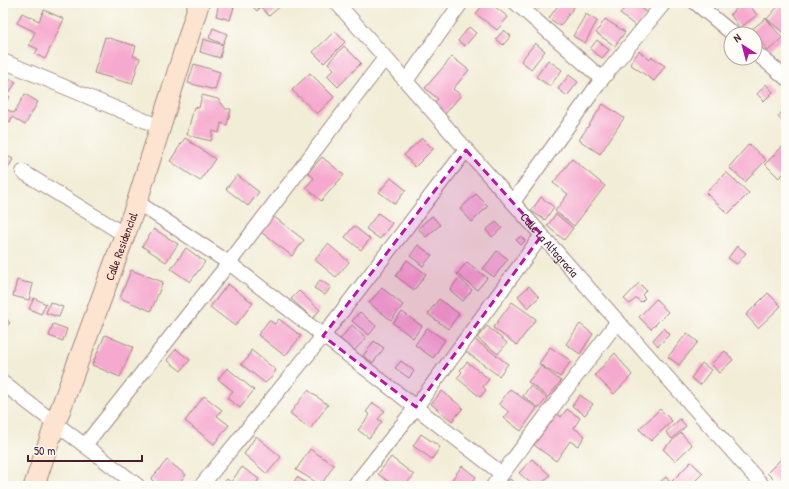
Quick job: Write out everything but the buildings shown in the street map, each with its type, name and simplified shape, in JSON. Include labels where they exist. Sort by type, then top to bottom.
[{"type":"main road","name":"Calle Residencial","points":[[34,486],[55,424],[125,235],[199,3]]},
{"type":"street","name":"Calle La Altagracia","points":[[338,3],[763,486]]},
{"type":"street","points":[[406,81],[461,3]]},
{"type":"street","points":[[516,3],[602,79]]},
{"type":"street","points":[[513,202],[602,79],[664,3]]},
{"type":"street","points":[[696,3],[723,26]]},
{"type":"street","points":[[85,445],[229,263],[385,58]]},
{"type":"street","points":[[763,59],[786,78]]},
{"type":"street","points":[[3,61],[160,127]]},
{"type":"street","points":[[202,486],[323,336],[466,150]]},
{"type":"street","points":[[24,172],[125,235]]},
{"type":"street","points":[[136,202],[229,263],[502,474]]},
{"type":"street","points":[[354,486],[416,407],[542,235]]},
{"type":"street","points":[[493,486],[618,321]]},
{"type":"street","points":[[3,383],[138,486]]},
{"type":"highlighted area","points":[[466,150],[542,235],[416,407],[323,336]]}]
